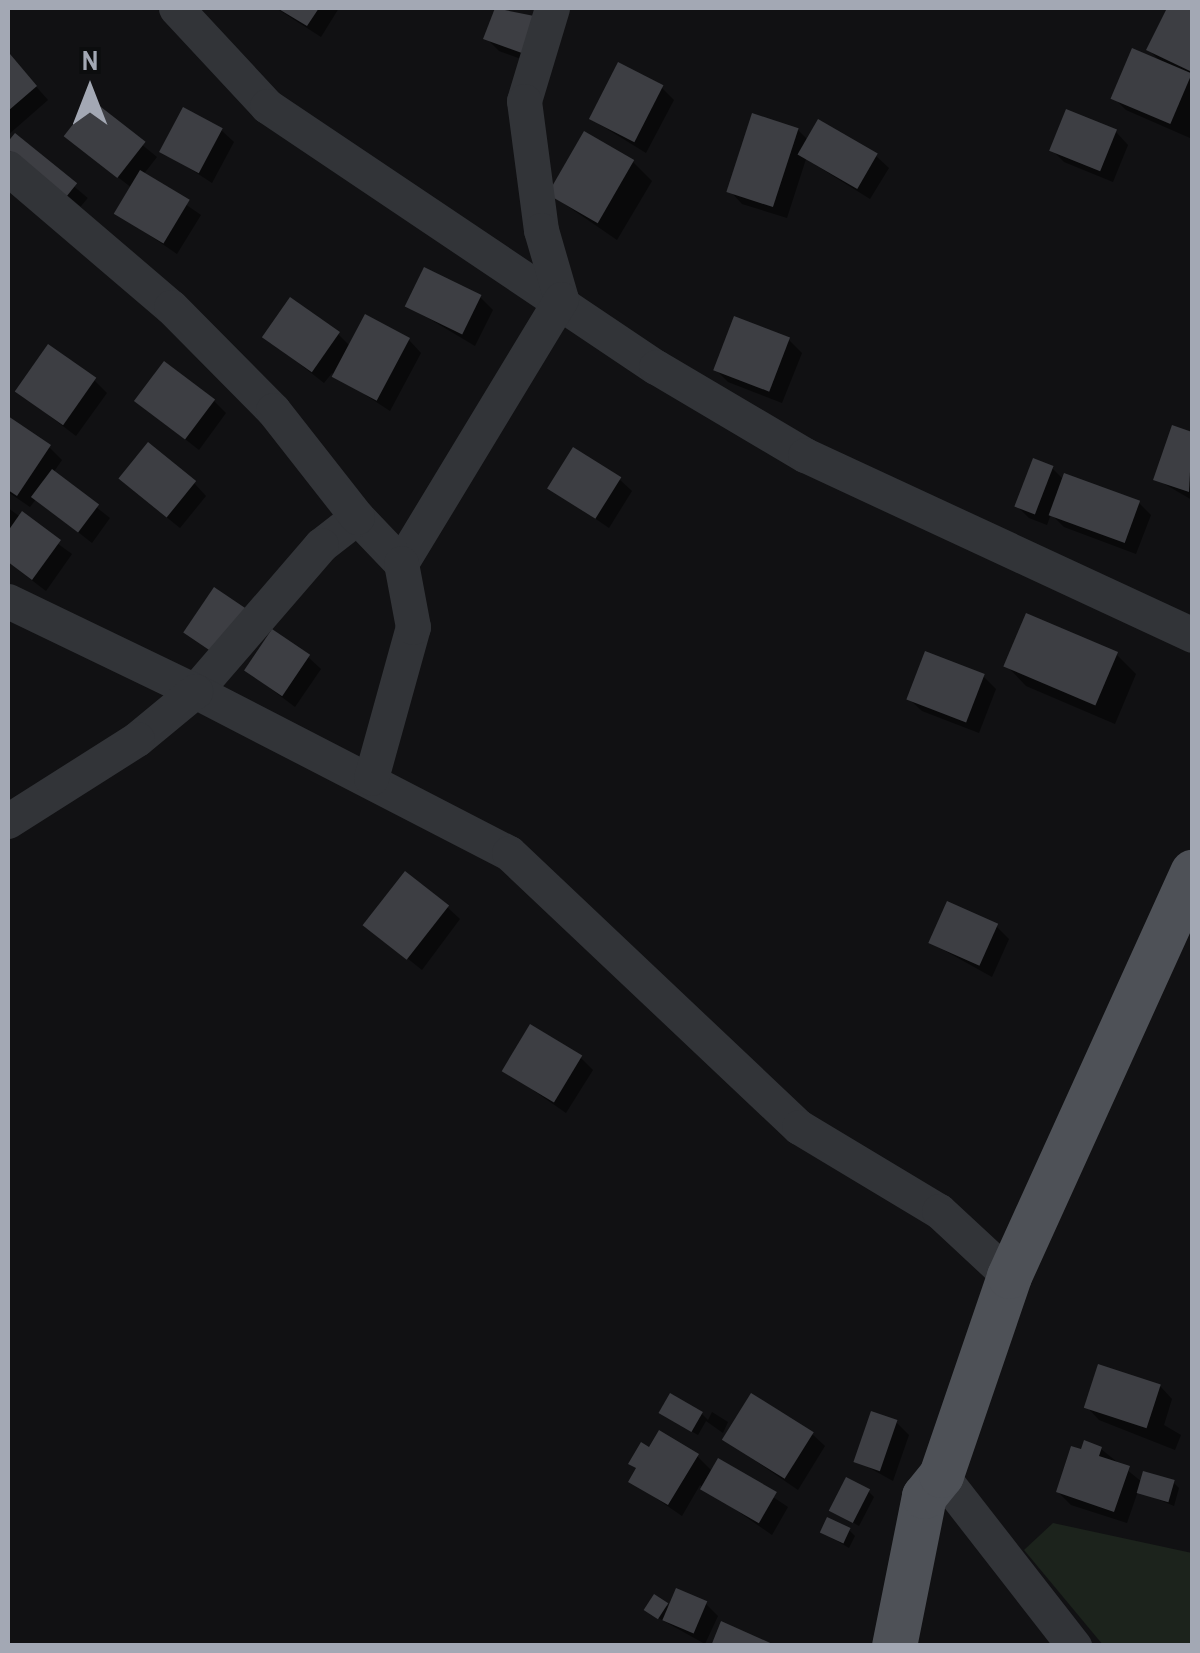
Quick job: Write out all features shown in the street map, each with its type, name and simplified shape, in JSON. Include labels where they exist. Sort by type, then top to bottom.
[{"type":"main road","points":[[894,1646],[924,1496],[941,1475],[1009,1276],[1192,872]]},
{"type":"street","points":[[176,8],[266,106],[561,299],[656,366],[804,455],[1192,636]]},
{"type":"street","points":[[401,563],[561,299],[542,230],[524,101],[552,8]]},
{"type":"street","points":[[8,168],[171,307],[273,410],[357,517],[401,563],[413,627],[372,778]]},
{"type":"street","points":[[8,821],[137,739],[195,691],[321,544],[357,517]]},
{"type":"street","points":[[8,601],[372,778],[509,853],[800,1127],[939,1211],[1009,1276]]},
{"type":"street","points":[[941,1475],[1074,1646]]},
{"type":"shaded area","points":[[1053,1523],[1192,1553],[1192,1645],[1103,1645],[1024,1550]]},
{"type":"building","points":[[277,8],[319,8],[307,26]]},
{"type":"building","points":[[495,8],[544,18],[530,56],[483,39]]},
{"type":"building","points":[[1167,8],[1192,9],[1192,72],[1146,50]]},
{"type":"building","points":[[1132,48],[1192,73],[1170,124],[1111,99]]},
{"type":"building","points":[[8,56],[37,86],[8,111]]},
{"type":"building","points":[[618,62],[663,85],[634,142],[589,119]]},
{"type":"building","points":[[92,100],[146,142],[117,178],[64,136]]},
{"type":"building","points":[[183,107],[223,128],[199,173],[159,152]]},
{"type":"building","points":[[1066,109],[1117,130],[1100,171],[1049,151]]},
{"type":"building","points":[[752,113],[799,128],[773,207],[726,192]]},
{"type":"building","points":[[818,119],[878,153],[857,189],[798,155]]},
{"type":"building","points":[[584,131],[634,160],[598,223],[548,194]]},
{"type":"building","points":[[15,133],[77,183],[66,197],[8,149]]},
{"type":"building","points":[[140,170],[190,200],[163,244],[114,214]]},
{"type":"building","points":[[424,267],[482,295],[462,335],[405,307]]},
{"type":"building","points":[[290,297],[340,332],[312,372],[262,337]]},
{"type":"building","points":[[365,314],[410,338],[377,401],[332,377]]},
{"type":"building","points":[[734,316],[790,338],[769,392],[713,370]]},
{"type":"building","points":[[48,344],[96,378],[63,425],[15,392]]},
{"type":"building","points":[[164,361],[215,400],[185,439],[134,401]]},
{"type":"building","points":[[8,416],[51,445],[17,496],[8,490]]},
{"type":"building","points":[[1172,425],[1192,432],[1189,492],[1153,480]]},
{"type":"building","points":[[148,442],[196,481],[167,518],[118,479]]},
{"type":"building","points":[[573,447],[621,477],[595,519],[547,489]]},
{"type":"building","points":[[1033,458],[1054,466],[1035,514],[1014,507]]},
{"type":"building","points":[[52,469],[99,505],[78,532],[31,497]]},
{"type":"building","points":[[1064,473],[1140,501],[1125,543],[1049,515]]},
{"type":"building","points":[[22,511],[61,540],[32,580],[8,562],[8,531]]},
{"type":"building","points":[[214,587],[252,613],[221,658],[183,633]]},
{"type":"building","points":[[1026,613],[1118,652],[1095,705],[1003,666]]},
{"type":"building","points":[[272,629],[310,655],[282,696],[244,670]]},
{"type":"building","points":[[925,651],[985,674],[966,722],[906,700]]},
{"type":"building","points":[[405,871],[449,905],[407,960],[363,925]]},
{"type":"building","points":[[947,901],[998,924],[979,966],[928,943]]},
{"type":"building","points":[[530,1024],[582,1055],[554,1103],[502,1071]]},
{"type":"building","points":[[1098,1364],[1161,1384],[1147,1428],[1084,1408]]},
{"type":"building","points":[[670,1393],[703,1412],[691,1432],[658,1413]]},
{"type":"building","points":[[751,1393],[814,1432],[785,1479],[722,1440]]},
{"type":"building","points":[[871,1411],[897,1420],[880,1471],[853,1462]]},
{"type":"building","points":[[659,1430],[699,1454],[668,1505],[628,1482],[636,1468],[628,1464],[641,1442],[649,1447]]},
{"type":"building","points":[[1084,1440],[1102,1447],[1099,1456],[1130,1466],[1114,1512],[1056,1492],[1071,1446],[1081,1449]]},
{"type":"building","points":[[718,1458],[777,1492],[759,1523],[700,1489]]},
{"type":"building","points":[[1143,1471],[1175,1480],[1168,1502],[1137,1493]]},
{"type":"building","points":[[846,1477],[870,1489],[853,1523],[829,1511]]},
{"type":"building","points":[[827,1517],[851,1528],[843,1543],[820,1532]]},
{"type":"building","points":[[676,1588],[707,1601],[694,1634],[662,1620]]},
{"type":"building","points":[[654,1594],[668,1603],[658,1619],[644,1610]]},
{"type":"building","points":[[721,1621],[777,1646],[711,1646]]}]
